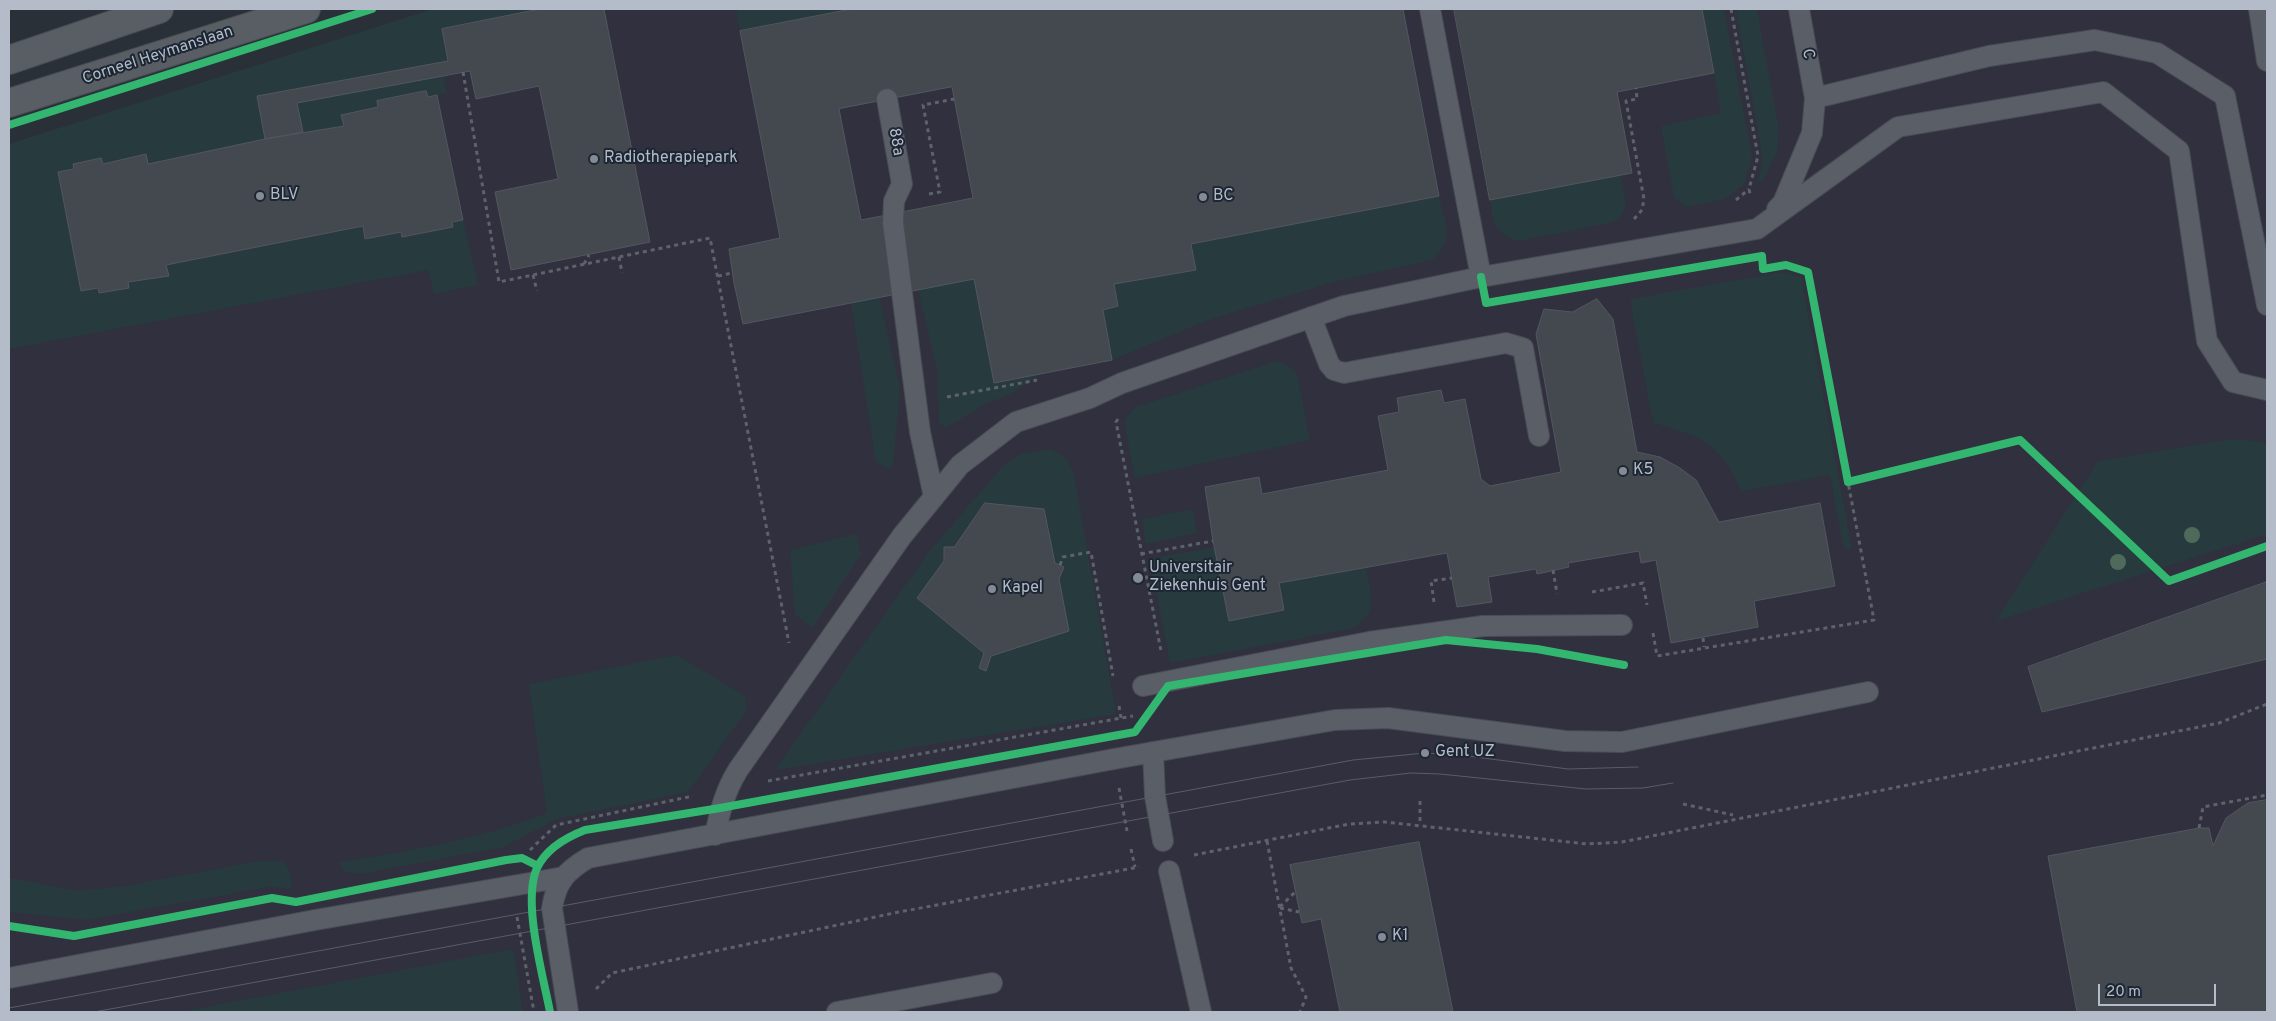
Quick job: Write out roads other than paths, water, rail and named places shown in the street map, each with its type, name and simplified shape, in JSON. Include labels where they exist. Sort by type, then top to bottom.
[{"type":"street","points":[[9,60],[159,9]]},
{"type":"street","name":"Corneel Heymanslaan","points":[[9,103],[306,9]]},
{"type":"lane","points":[[1430,9],[1481,277]]},
{"type":"lane","name":"C","points":[[1757,229],[1783,203],[1812,133],[1815,98],[1799,9]]},
{"type":"lane","points":[[2259,9],[2267,61]]},
{"type":"lane","points":[[1815,98],[1989,56],[2095,40],[2157,53],[2224,96],[2267,305]]},
{"type":"lane","points":[[715,835],[720,808],[727,788],[797,684],[902,536],[960,465],[1016,422],[1090,398],[1122,383],[1344,306],[1481,277],[1757,229],[1898,127],[2103,92],[2179,151],[2207,341],[2233,382],[2267,390]]},
{"type":"lane","name":"88a","points":[[888,100],[902,184],[894,201],[893,223],[920,432],[934,497]]},
{"type":"lane","points":[[1311,317],[1329,364],[1334,370],[1344,373],[1506,343],[1523,348],[1539,436]]},
{"type":"lane","points":[[1143,686],[1369,642],[1483,626],[1622,625]]},
{"type":"lane","points":[[568,1012],[552,908],[555,891],[564,877],[572,867],[588,858],[1114,759],[1335,720],[1388,718],[1565,741],[1622,742],[1868,692]]},
{"type":"lane","points":[[1153,752],[1155,796],[1164,841]]},
{"type":"lane","points":[[1168,871],[1201,1012]]},
{"type":"lane","points":[[9,978],[564,877]]},
{"type":"lane","points":[[837,1012],[992,983]]},
{"type":"tram line","points":[[9,1008],[1353,760],[1425,753],[1460,755],[1568,769],[1638,767]]},
{"type":"tram line","points":[[94,1012],[1350,780],[1411,773],[1440,774],[1586,789],[1643,788],[1673,783]]},
{"type":"place","name":"Radiotherapiepark","points":[[594,159]]},
{"type":"place","name":"BLV","points":[[260,196]]},
{"type":"place","name":"BC","points":[[1203,197]]},
{"type":"place","name":"K5","points":[[1623,471]]},
{"type":"place","name":"Universitair Ziekenhuis Gent","points":[[1138,578]]},
{"type":"place","name":"Kapel","points":[[992,589]]},
{"type":"place","name":"Gent UZ","points":[[1425,753]]},
{"type":"place","name":"K1","points":[[1382,937]]}]
